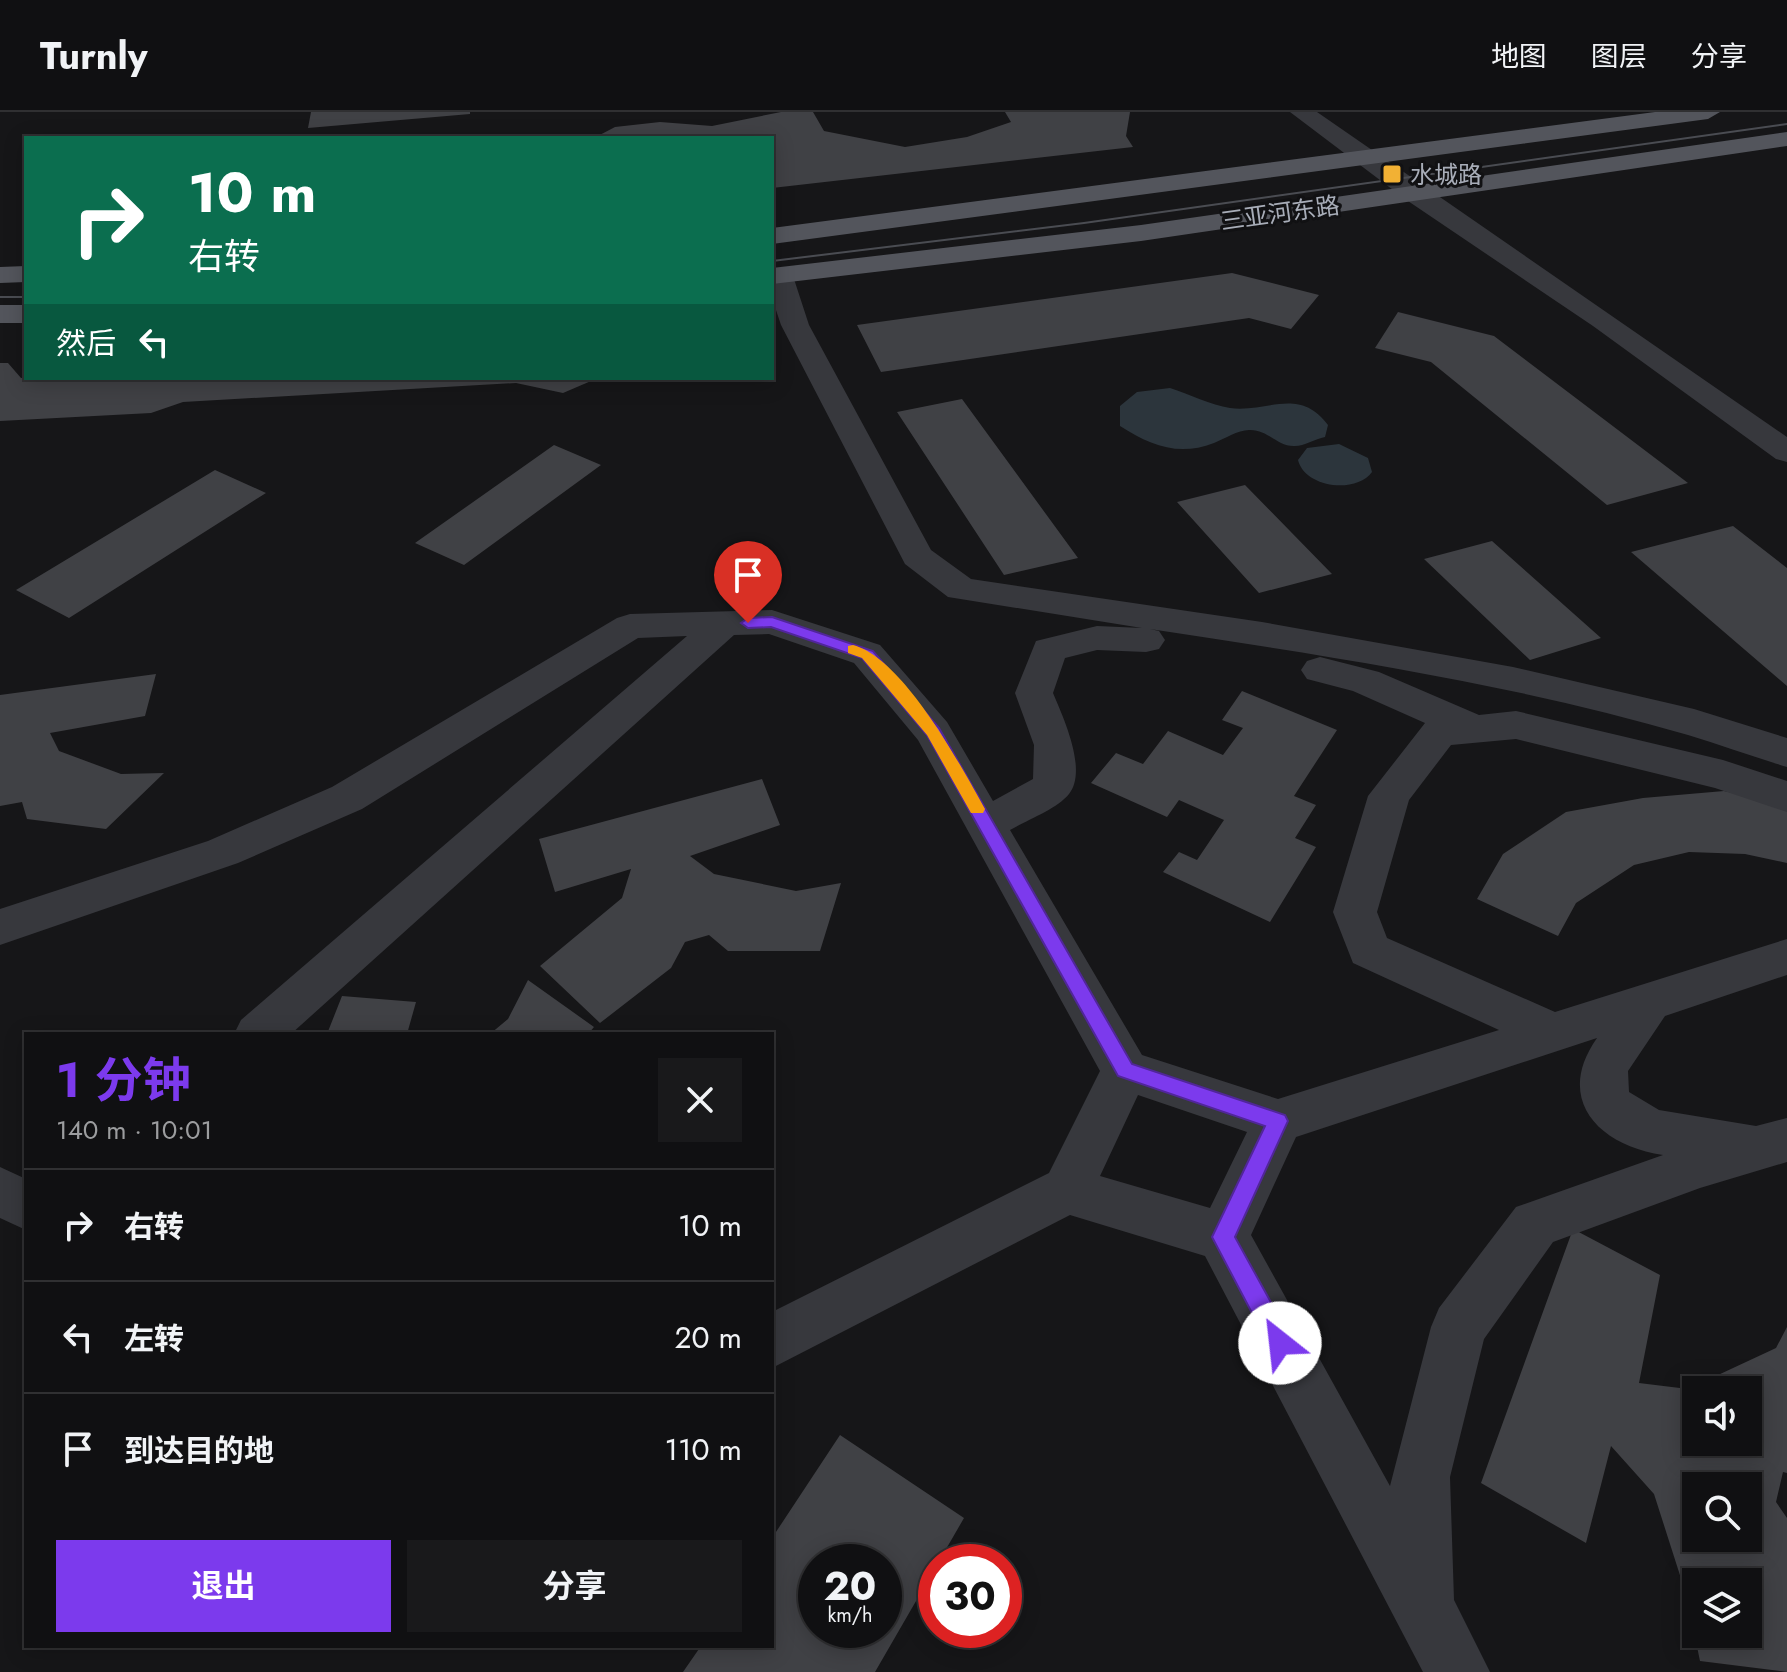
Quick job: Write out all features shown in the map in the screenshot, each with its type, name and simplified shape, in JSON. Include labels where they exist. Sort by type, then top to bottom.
[{"type":"main road","name":"三亚河东路","points":[[774,236],[1708,112]]},
{"type":"main road","name":"三亚河东路","points":[[775,276],[1141,233],[1787,139]]},
{"type":"main road","points":[[0,275],[24,274]]},
{"type":"main road","points":[[0,314],[24,314]]},
{"type":"street","points":[[1302,112],[1414,194],[1591,312],[1787,452]]},
{"type":"street","points":[[775,276],[795,325],[917,556],[961,589],[1262,634],[1513,680],[1694,723],[1787,753]]},
{"type":"street","points":[[0,927],[223,852],[347,798],[630,626],[772,622],[867,654],[933,732],[1125,1070],[1278,1121],[1787,957]]},
{"type":"street","points":[[260,1032],[724,624]]},
{"type":"street","points":[[986,825],[1053,786],[1054,745],[1034,693],[1049,650],[1097,638],[1212,644],[1289,662],[1365,681],[1474,729]]},
{"type":"street","points":[[1552,1032],[1369,950],[1355,912],[1389,796],[1439,733],[1516,725],[1723,775],[1787,797]]},
{"type":"street","points":[[1648,1002],[1603,1068],[1605,1103],[1650,1131],[1776,1144]]},
{"type":"street","points":[[774,1340],[1067,1190],[1125,1070]]},
{"type":"street","points":[[1223,1237],[1278,1121]]},
{"type":"street","points":[[1423,1608],[1420,1477],[1459,1327],[1535,1224],[1700,1165],[1776,1144]]},
{"type":"street","points":[[1067,1190],[1223,1237],[1458,1672]]},
{"type":"street","points":[[0,1191],[24,1205]]},
{"type":"shaded area","points":[[1170,388],[1230,408],[1282,404],[1306,407],[1328,425],[1325,437],[1289,446],[1262,432],[1249,430],[1201,447],[1176,449],[1142,439],[1120,426],[1120,406],[1137,392]]},
{"type":"shaded area","points":[[1339,444],[1368,458],[1372,472],[1365,479],[1343,485],[1320,482],[1310,477],[1298,460],[1307,448]]},
{"type":"building","points":[[311,112],[470,112],[470,114],[308,128]]},
{"type":"building","points":[[781,112],[813,112],[824,131],[905,147],[967,137],[1011,122],[1005,112],[1130,112],[1126,136],[1133,147],[774,188],[774,136],[598,136],[615,127],[660,122],[712,126]]},
{"type":"building","points":[[1232,273],[1319,295],[1291,329],[1249,318],[881,372],[857,325]]},
{"type":"building","points":[[1398,312],[1494,336],[1688,483],[1607,505],[1431,362],[1375,348]]},
{"type":"building","points":[[0,363],[8,363],[24,380],[593,380],[563,393],[516,383],[183,402],[151,413],[0,421]]},
{"type":"building","points":[[962,399],[1078,558],[1004,575],[897,412]]},
{"type":"building","points":[[554,445],[601,465],[464,565],[415,543]]},
{"type":"building","points":[[215,470],[266,493],[69,618],[16,590]]},
{"type":"building","points":[[1245,485],[1332,574],[1259,593],[1177,502]]},
{"type":"building","points":[[1733,526],[1787,568],[1787,686],[1631,552]]},
{"type":"building","points":[[1492,541],[1601,638],[1530,660],[1424,559]]},
{"type":"building","points":[[156,674],[145,716],[50,733],[59,751],[121,774],[164,773],[106,829],[27,819],[22,802],[0,806],[0,695]]},
{"type":"building","points":[[1242,691],[1337,730],[1294,796],[1316,805],[1295,838],[1316,847],[1270,922],[1163,872],[1179,852],[1197,860],[1224,820],[1179,800],[1167,817],[1091,783],[1116,753],[1143,764],[1168,731],[1223,755],[1243,728],[1222,720]]},
{"type":"building","points":[[762,779],[780,825],[690,856],[714,874],[796,891],[841,883],[820,951],[728,951],[709,935],[685,942],[671,968],[600,1023],[540,966],[622,898],[631,869],[555,892],[539,839]]},
{"type":"building","points":[[1724,791],[1787,805],[1787,863],[1745,854],[1689,852],[1634,865],[1576,903],[1558,936],[1477,899],[1503,854],[1566,812],[1643,798]]},
{"type":"building","points":[[528,980],[594,1027],[590,1032],[492,1032],[508,1019]]},
{"type":"building","points":[[342,996],[416,1002],[408,1032],[328,1032]]},
{"type":"building","points":[[1573,1229],[1660,1275],[1639,1383],[1682,1388],[1682,1456],[1762,1456],[1762,1376],[1716,1376],[1776,1348],[1787,1327],[1787,1473],[1783,1472],[1776,1502],[1787,1518],[1787,1672],[1700,1661],[1697,1648],[1762,1648],[1762,1568],[1682,1568],[1682,1582],[1654,1494],[1611,1446],[1586,1543],[1481,1483]]},
{"type":"building","points":[[840,1435],[964,1518],[949,1544],[918,1544],[918,1598],[902,1625],[902,1544],[798,1544],[798,1648],[889,1648],[875,1672],[683,1672],[700,1648],[774,1648],[774,1535]]},
{"type":"tram line","points":[[774,261],[1084,223],[1787,124]]},
{"type":"tram line","points":[[0,297],[24,297]]},
{"type":"slow traffic","points":[[853,650],[867,654],[933,732],[977,809]]},
{"type":"place","name":"水城路","points":[[1392,174]]},
{"type":"route","points":[[748,623],[772,622],[867,654],[933,732],[1125,1070],[1278,1121],[1223,1237],[1280,1343]]}]
